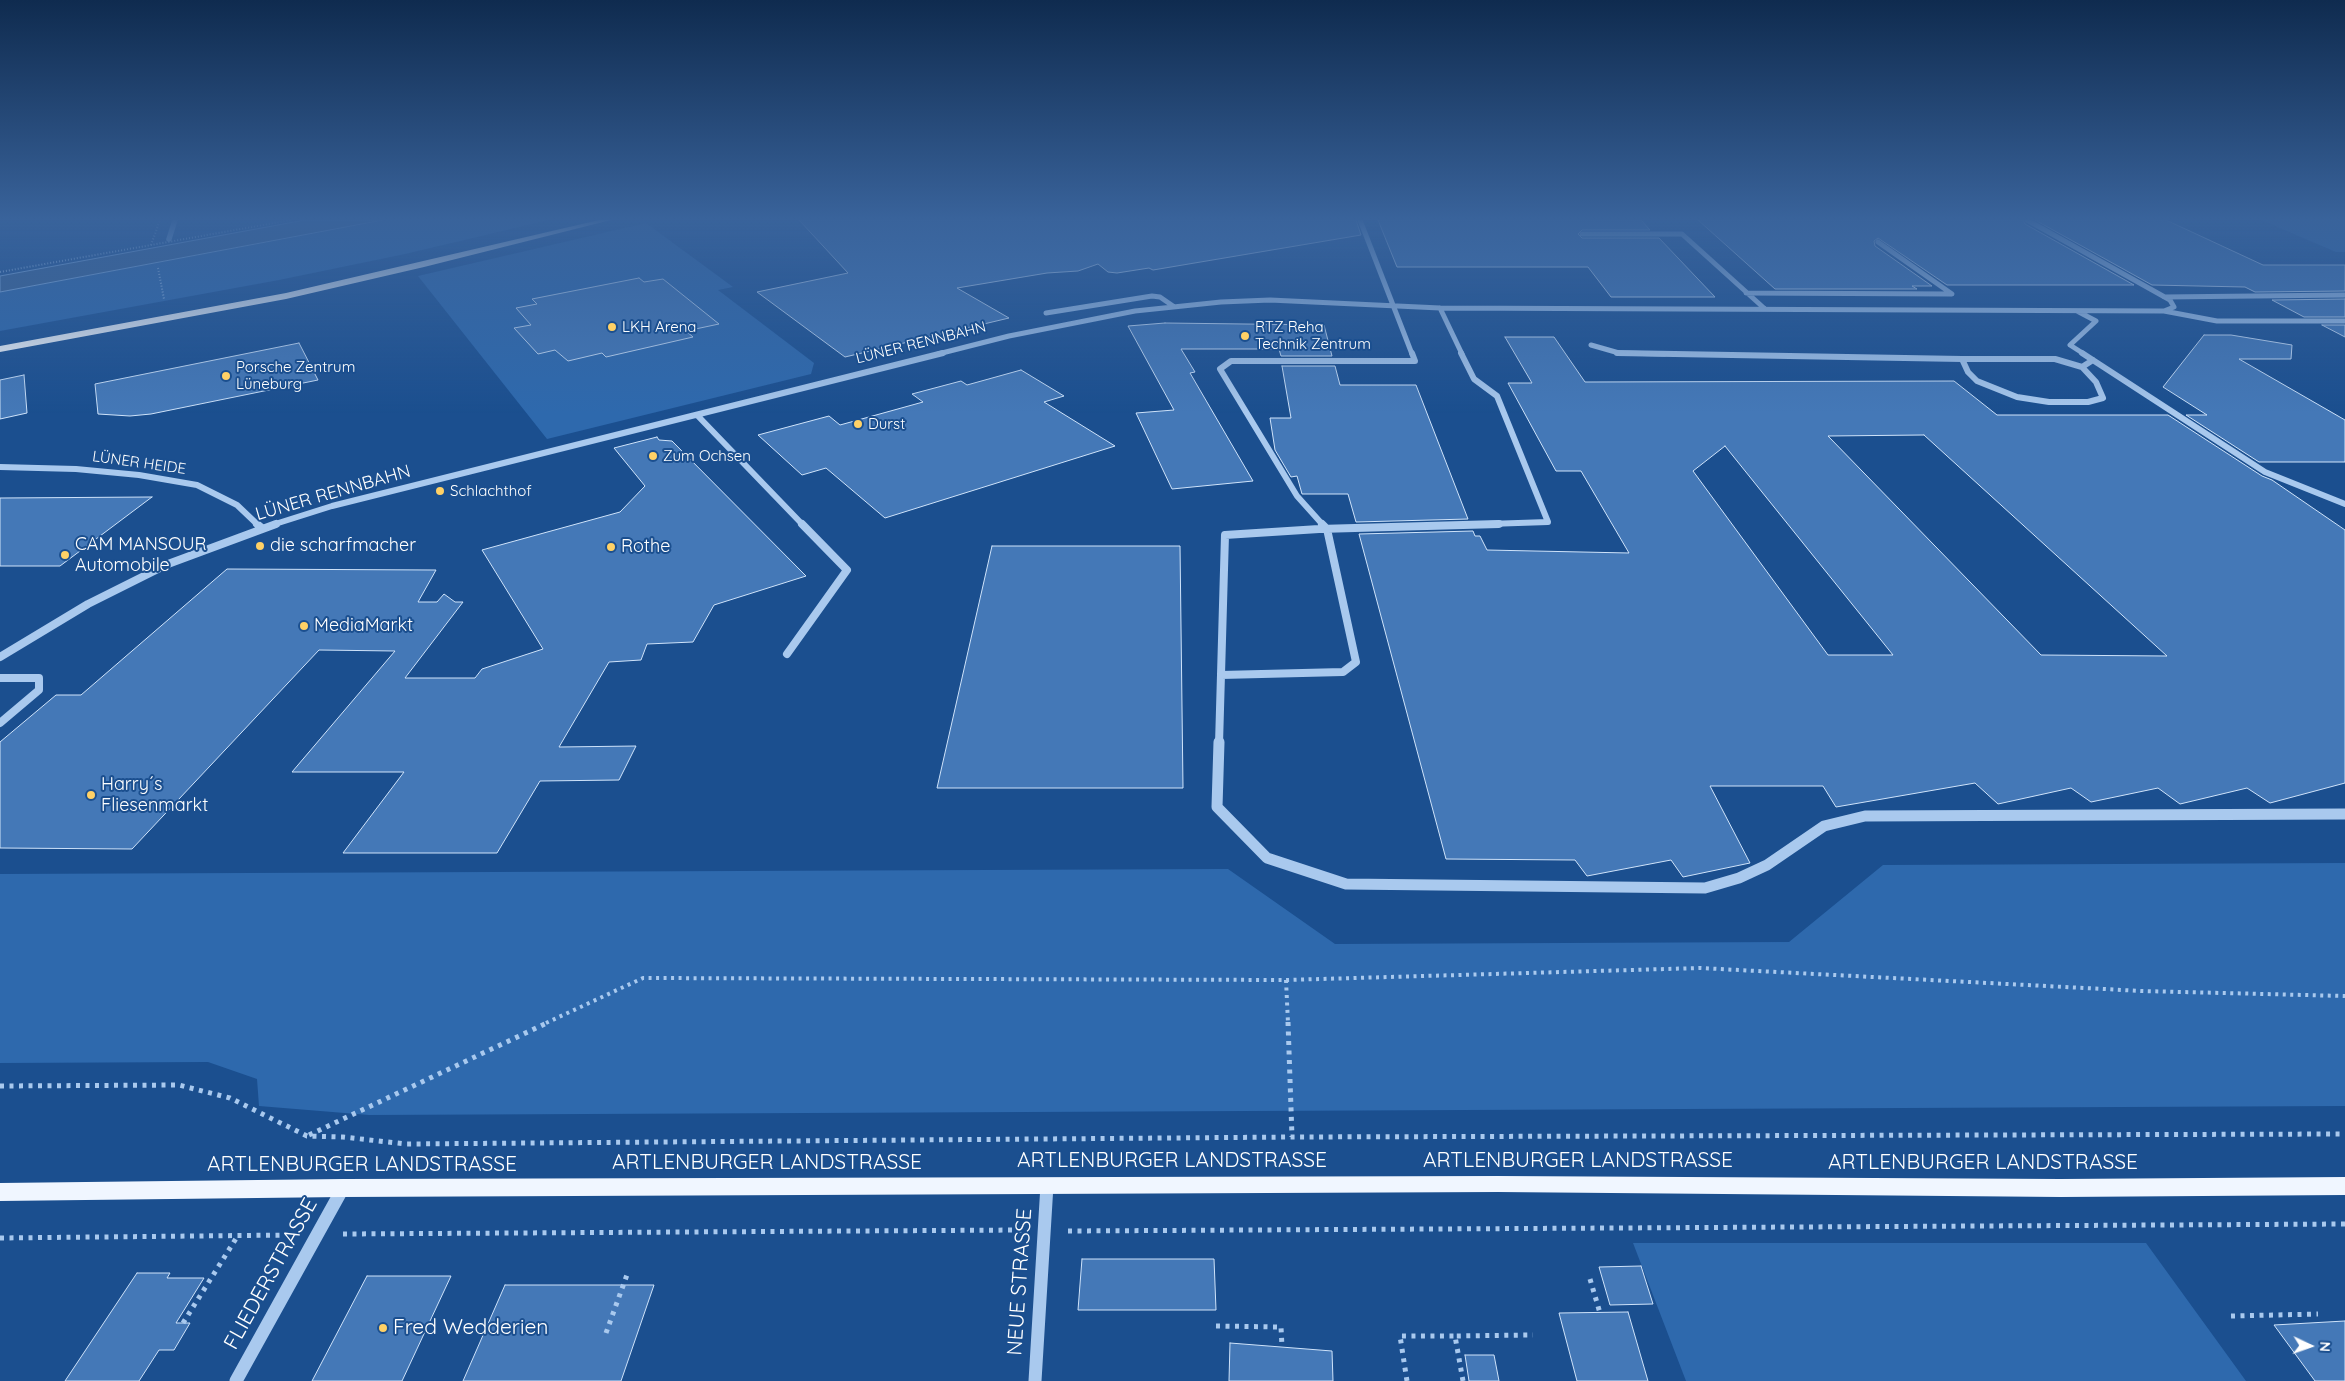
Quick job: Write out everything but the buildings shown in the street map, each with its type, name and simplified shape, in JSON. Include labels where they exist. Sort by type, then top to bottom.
[{"type":"highway","points":[[0,340],[301,284]]},
{"type":"highway","points":[[0,349],[338,284]]},
{"type":"main road","name":"ARTLENBURGER LANDSTRASSE","points":[[0,1192],[343,1188],[1047,1185],[1498,1184],[2051,1188],[2345,1186]]},
{"type":"street","points":[[1221,675],[1343,672],[1356,662],[1327,529],[1297,496],[1220,369],[1231,361],[1415,361],[1385,284]]},
{"type":"street","points":[[1737,284],[1765,309]]},
{"type":"street","points":[[1746,293],[1952,294],[1938,284]]},
{"type":"street","points":[[2142,284],[2170,300],[2174,307],[2164,311]]},
{"type":"street","points":[[2164,297],[2345,295]]},
{"type":"street","points":[[1046,313],[1152,296],[1160,297],[1173,306]]},
{"type":"street","name":"LÜNER RENNBAHN","points":[[0,657],[88,604],[168,564],[262,528],[332,506],[1010,336],[1086,319],[1173,306],[1270,300],[1440,308],[2164,311],[2217,322],[2345,321]]},
{"type":"street","points":[[1440,308],[1474,379],[1496,396],[1548,522],[1327,529],[1225,535],[1217,807],[1267,858],[1346,884],[1706,888],[1739,878],[1766,865],[1824,826],[1864,816],[2345,814]]},
{"type":"street","points":[[2077,310],[2096,322],[2070,345],[2265,472],[2345,504]]},
{"type":"street","points":[[1591,346],[1620,353],[1962,360],[2054,359],[2082,367],[2096,382],[2103,398],[2088,402],[2049,402],[2017,397],[1977,381],[1968,372],[1962,360]]},
{"type":"street","points":[[2082,367],[2093,360]]},
{"type":"street","points":[[697,414],[846,570],[787,654]]},
{"type":"street","name":"LÜNER HEIDE","points":[[0,468],[85,470],[139,475],[197,485],[237,505],[262,528]]},
{"type":"street","points":[[0,678],[40,678],[39,690],[0,723]]},
{"type":"street","name":"NEUE STRASSE","points":[[1035,1381],[1047,1185]]},
{"type":"street","name":"FLIEDERSTRASSE","points":[[236,1381],[343,1188]]},
{"type":"path","points":[[161,284],[164,300]]},
{"type":"path","points":[[307,1136],[643,978],[1286,980],[1700,968],[2142,991],[2345,996]]},
{"type":"path","points":[[1286,980],[1292,1137]]},
{"type":"path","points":[[0,1086],[179,1085],[230,1098],[307,1136],[343,1137],[406,1144],[1292,1137],[2345,1134]]},
{"type":"path","points":[[0,1238],[317,1234],[2345,1224]]},
{"type":"path","points":[[183,1323],[237,1236]]},
{"type":"path","points":[[606,1332],[628,1272]]},
{"type":"path","points":[[1590,1279],[1600,1313]]},
{"type":"path","points":[[2231,1316],[2318,1314]]},
{"type":"path","points":[[1216,1326],[1281,1327],[1282,1347]]},
{"type":"path","points":[[1406,1381],[1400,1336],[1533,1335]]},
{"type":"path","points":[[1455,1336],[1463,1381]]},
{"type":"shaded area","points":[[0,284],[40,284],[0,292]]},
{"type":"shaded area","points":[[40,284],[255,284],[0,331],[0,292]]},
{"type":"shaded area","name":"LKH Arena","points":[[425,284],[730,284],[733,287],[718,290],[814,363],[811,374],[547,439]]},
{"type":"shaded area","points":[[2345,863],[2345,1106],[369,1115],[259,1106],[257,1079],[208,1062],[0,1063],[0,874],[1228,869],[1335,944],[1789,942],[1883,865]]},
{"type":"shaded area","points":[[1633,1243],[2146,1243],[2246,1381],[1686,1381]]},
{"type":"place","name":"LKH Arena","points":[[612,327]]},
{"type":"place","name":"RTZ Reha Technik Zentrum","points":[[1245,336]]},
{"type":"place","name":"Porsche Zentrum Lüneburg","points":[[226,376]]},
{"type":"place","name":"Durst","points":[[858,424]]},
{"type":"place","name":"Zum Ochsen","points":[[653,456]]},
{"type":"place","name":"Schlachthof","points":[[440,491]]},
{"type":"place","name":"die scharfmacher","points":[[260,546]]},
{"type":"place","name":"Rothe","points":[[611,547]]},
{"type":"place","name":"CAM MANSOUR Automobile","points":[[65,555]]},
{"type":"place","name":"MediaMarkt","points":[[304,626]]},
{"type":"place","name":"Harry´s Fliesenmarkt","points":[[91,795]]},
{"type":"place","name":"Fred Wedderien","points":[[383,1328]]}]
